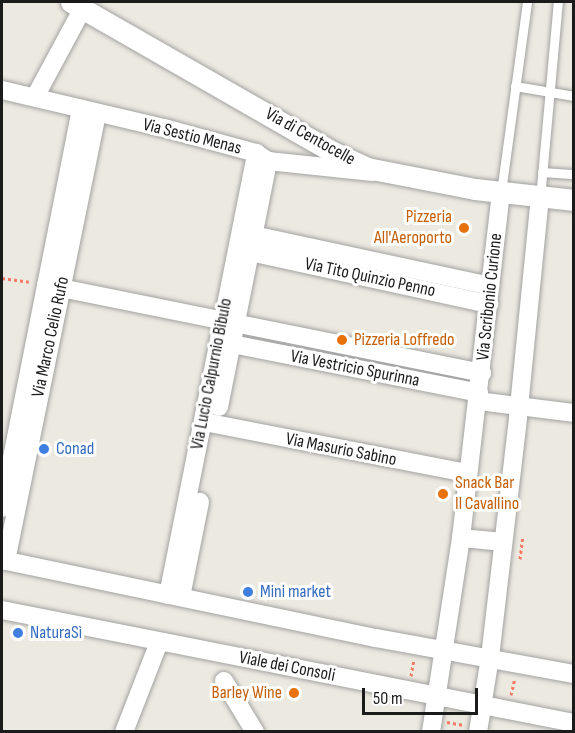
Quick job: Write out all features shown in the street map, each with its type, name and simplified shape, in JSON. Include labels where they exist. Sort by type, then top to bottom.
[{"type":"street","points":[[35,97],[77,5]]},
{"type":"street","name":"Via di Centocelle","points":[[77,5],[333,152],[383,172],[540,198],[573,200]]},
{"type":"street","points":[[2,109],[3,91]]},
{"type":"street","name":"Via Sestio Menas","points":[[3,91],[35,97],[262,157],[339,170],[383,172]]},
{"type":"street","name":"Via Marco Celio Rufo","points":[[2,508],[8,473],[54,287],[89,111]]},
{"type":"street","name":"Via Lucio Calpurnio Bibulo","points":[[210,423],[232,344],[229,322],[252,244],[262,157]]},
{"type":"street","name":"Via Lucio Calpurnio Bibulo","points":[[174,596],[262,157]]},
{"type":"street","name":"Via Scribonio Curione","points":[[436,726],[437,696],[460,538],[466,473],[482,373],[501,192]]},
{"type":"street","points":[[473,729],[483,705],[490,657],[540,198]]},
{"type":"street","name":"Via Tito Quinzio Penno","points":[[252,244],[490,295]]},
{"type":"street","name":"Via Vestricio Spurinna","points":[[54,287],[482,373]]},
{"type":"street","name":"Via Vestricio Spurinna","points":[[232,344],[478,397]]},
{"type":"street","points":[[478,397],[519,406],[573,412]]},
{"type":"street","name":"Via Masurio Sabino","points":[[210,423],[466,473]]},
{"type":"street","name":"Via Marco Celio Rufo","points":[[4,561],[8,473]]},
{"type":"street","points":[[460,538],[503,542]]},
{"type":"street","points":[[4,561],[573,674]]},
{"type":"street","name":"Viale dei Consoli","points":[[2,610],[573,723]]},
{"type":"street","points":[[124,732],[159,642]]},
{"type":"street","points":[[224,681],[255,732]]},
{"type":"lane","points":[[501,192],[527,2]]},
{"type":"lane","points":[[540,198],[552,91],[558,2]]},
{"type":"lane","points":[[515,86],[573,96]]},
{"type":"lane","points":[[542,172],[573,174]]},
{"type":"path","points":[[2,278],[54,287]]},
{"type":"path","points":[[520,559],[523,536]]},
{"type":"path","points":[[410,681],[416,652]]},
{"type":"path","points":[[510,700],[516,674]]},
{"type":"path","points":[[436,726],[473,729]]},
{"type":"place","name":"Pizzeria All'Aeroporto","points":[[464,228]]},
{"type":"place","name":"Pizzeria Loffredo","points":[[342,340]]},
{"type":"place","name":"Conad","points":[[44,449]]},
{"type":"place","name":"Snack Bar Il Cavallino","points":[[443,494]]},
{"type":"place","name":"Mini market","points":[[248,592]]},
{"type":"place","name":"NaturaSì","points":[[18,633]]},
{"type":"place","name":"Barley Wine","points":[[294,693]]}]
